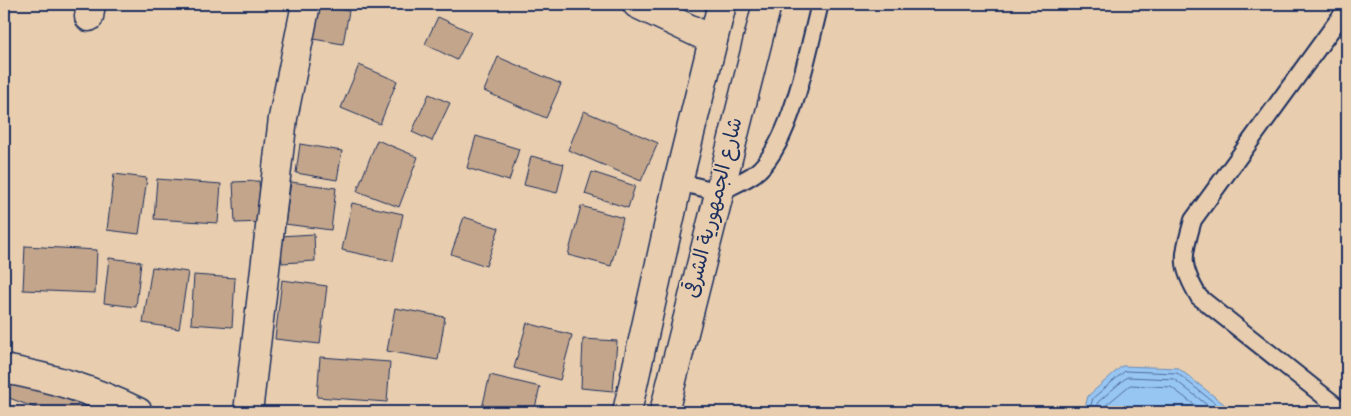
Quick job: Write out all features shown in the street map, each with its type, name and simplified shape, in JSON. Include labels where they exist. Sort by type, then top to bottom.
[{"type":"main road","points":[[248,412],[283,118],[306,4]]},
{"type":"main road","points":[[637,4],[713,40]]},
{"type":"main road","name":"شارع الجمهورية الشرقى","points":[[627,412],[678,182],[722,4]]},
{"type":"main road","name":"شارع الجمهورية الشرقى","points":[[664,412],[767,4]]},
{"type":"main road","points":[[4,368],[66,382],[103,395],[138,412]]},
{"type":"lane","points":[[678,182],[720,192],[754,174],[772,155],[792,106],[820,4]]},
{"type":"lane","points":[[1344,412],[1199,297],[1187,276],[1183,254],[1193,220],[1347,8]]},
{"type":"water","points":[[1122,366],[1178,368],[1234,412],[1084,412],[1088,396]]},
{"type":"building","points":[[313,5],[349,11],[343,44],[307,38]]},
{"type":"building","points":[[438,17],[471,32],[457,60],[425,44]]},
{"type":"building","points":[[498,57],[561,84],[546,118],[484,91]]},
{"type":"building","points":[[359,65],[397,81],[380,124],[341,108]]},
{"type":"building","points":[[429,94],[450,103],[432,141],[412,132]]},
{"type":"building","points":[[584,111],[658,143],[641,181],[568,150]]},
{"type":"building","points":[[476,136],[519,149],[509,181],[467,168]]},
{"type":"building","points":[[377,140],[418,157],[399,207],[357,191]]},
{"type":"building","points":[[300,144],[342,151],[337,180],[296,173]]},
{"type":"building","points":[[531,156],[564,164],[557,193],[524,185]]},
{"type":"building","points":[[592,172],[635,186],[628,208],[585,194]]},
{"type":"building","points":[[114,174],[147,178],[139,234],[107,230]]},
{"type":"building","points":[[157,179],[221,184],[218,223],[154,219]]},
{"type":"building","points":[[259,181],[262,222],[235,223],[233,182]]},
{"type":"building","points":[[291,182],[336,188],[331,230],[285,224]]},
{"type":"building","points":[[352,203],[403,214],[393,261],[342,250]]},
{"type":"building","points":[[581,206],[623,218],[611,266],[568,255]]},
{"type":"building","points":[[464,217],[499,228],[486,266],[451,254]]},
{"type":"building","points":[[314,234],[315,261],[282,263],[280,236]]},
{"type":"building","points":[[25,246],[97,250],[95,293],[23,290]]},
{"type":"building","points":[[109,258],[141,262],[136,307],[104,303]]},
{"type":"building","points":[[152,267],[188,272],[179,329],[143,323]]},
{"type":"building","points":[[194,275],[235,278],[232,327],[191,324]]},
{"type":"building","points":[[282,280],[327,286],[320,344],[275,339]]},
{"type":"building","points":[[395,308],[445,317],[438,360],[387,351]]},
{"type":"building","points":[[527,323],[572,335],[560,380],[514,368]]},
{"type":"building","points":[[583,339],[617,341],[613,391],[581,388]]},
{"type":"building","points":[[320,357],[390,362],[387,402],[317,397]]},
{"type":"building","points":[[4,375],[100,412],[46,412],[4,396]]},
{"type":"building","points":[[490,375],[540,387],[534,412],[481,412]]}]
